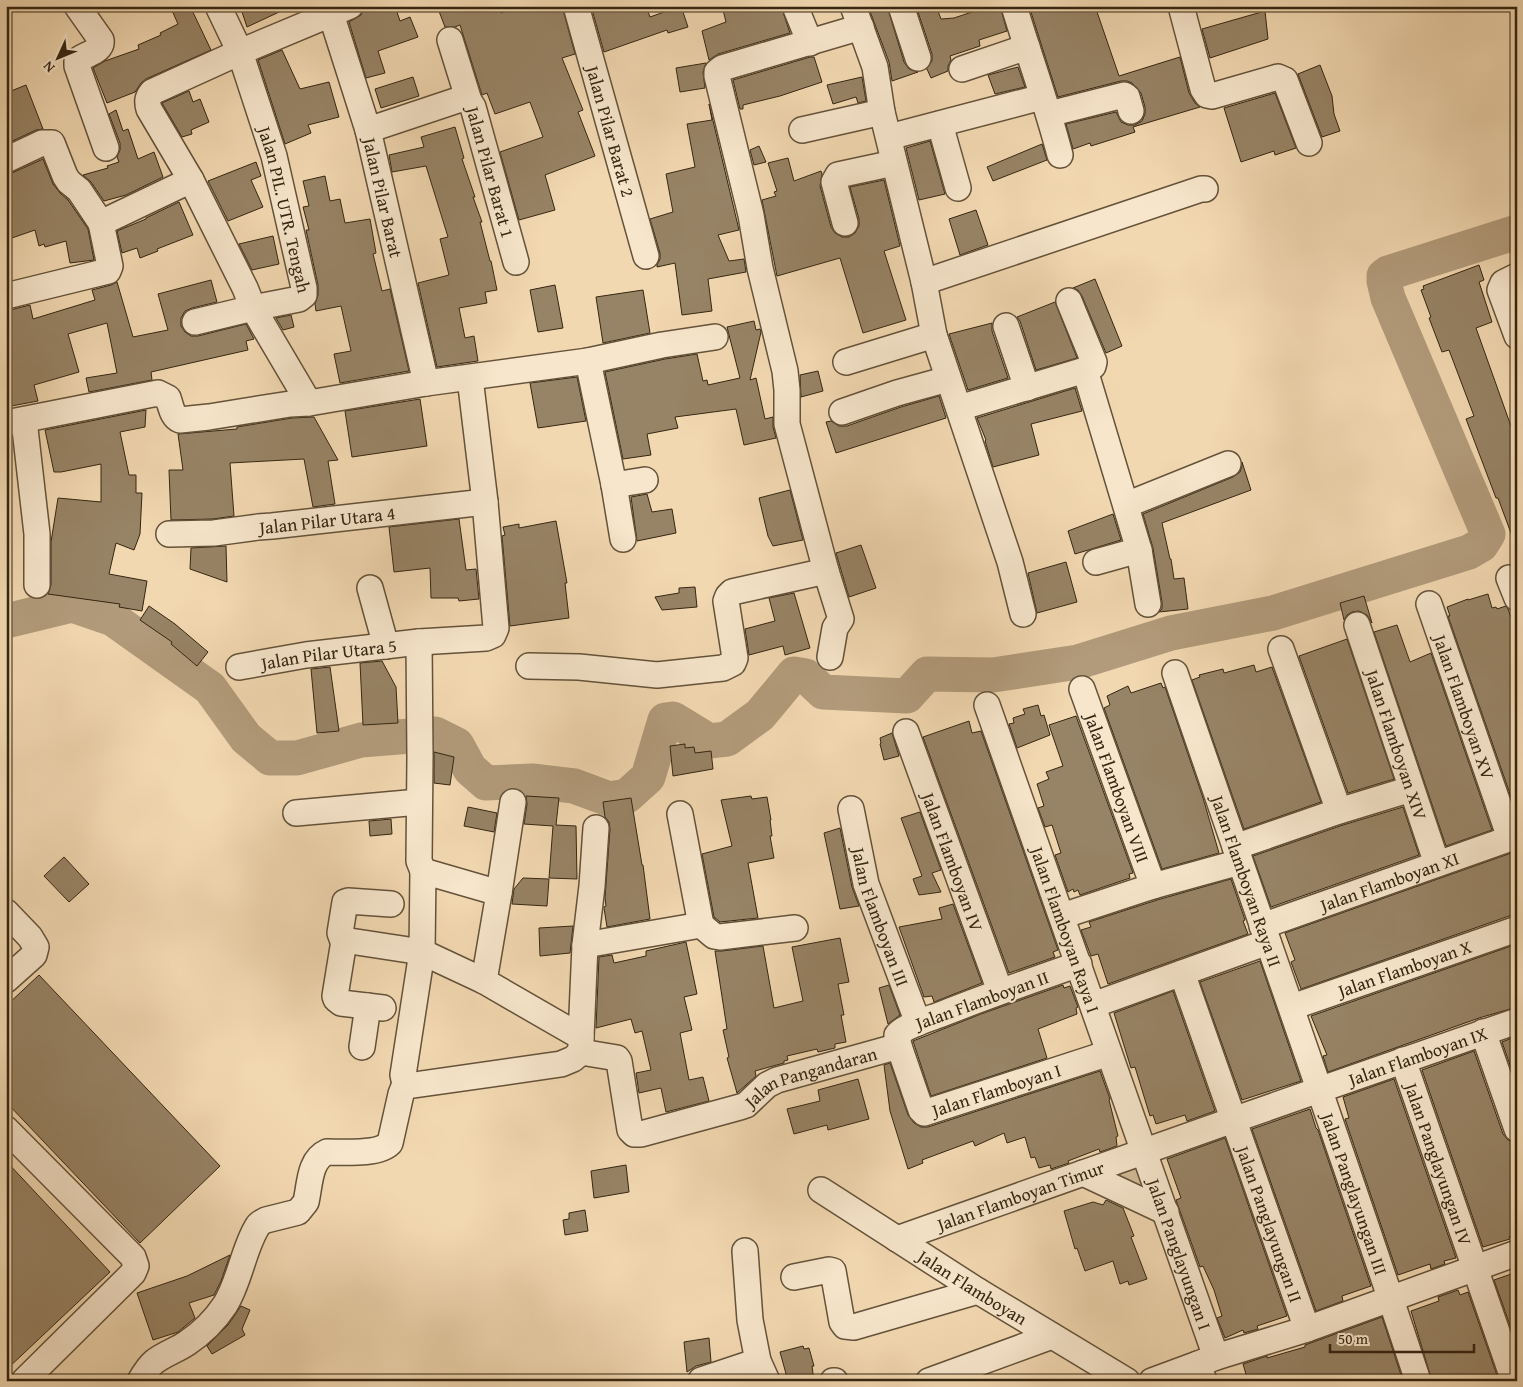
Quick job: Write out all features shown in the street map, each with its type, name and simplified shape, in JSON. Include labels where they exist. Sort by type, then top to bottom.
[{"type":"street","points":[[77,6],[101,40],[102,45],[100,48],[81,57],[77,61],[77,66],[106,148]]},
{"type":"street","points":[[218,6],[240,52]]},
{"type":"street","name":"Jalan Pilar Barat 2","points":[[576,6],[646,256]]},
{"type":"street","points":[[795,6],[810,43]]},
{"type":"street","points":[[901,6],[918,58]]},
{"type":"street","points":[[1014,6],[1060,155]]},
{"type":"street","points":[[1181,6],[1203,89],[1207,95],[1212,96],[1278,77],[1285,80],[1308,143]]},
{"type":"street","points":[[309,403],[253,308],[246,288],[191,180],[149,110],[147,102],[152,92],[240,52],[341,10]]},
{"type":"street","name":"Jalan Pilar Barat","points":[[341,10],[426,383]]},
{"type":"street","points":[[830,657],[835,628],[841,619],[826,571],[787,424],[785,371],[760,268],[753,224],[717,72],[722,68],[810,43],[857,17],[875,67],[882,112],[924,282],[934,335],[1010,562],[1023,614]]},
{"type":"street","points":[[450,40],[469,101]]},
{"type":"street","points":[[962,69],[1027,47]]},
{"type":"street","name":"Jalan PIL. UTR. Tengah","points":[[240,52],[274,156],[304,288],[304,295],[299,299],[253,308]]},
{"type":"street","points":[[889,137],[940,124],[1046,105],[1124,95],[1127,97],[1131,111]]},
{"type":"street","name":"Jalan Pilar Barat 1","points":[[368,130],[461,99],[469,101],[474,107],[516,262]]},
{"type":"street","points":[[802,130],[882,112]]},
{"type":"street","points":[[940,124],[958,188]]},
{"type":"street","points":[[6,160],[42,143],[52,144],[65,176],[79,190],[101,223],[110,266],[108,271],[6,296]]},
{"type":"street","points":[[845,223],[834,182],[838,175],[894,163]]},
{"type":"street","points":[[101,223],[191,180]]},
{"type":"street","points":[[924,282],[1191,192],[1205,189]]},
{"type":"street","points":[[1513,278],[1503,284],[1500,290],[1517,336]]},
{"type":"street","points":[[959,408],[1093,366],[1094,362],[1069,301]]},
{"type":"street","points":[[195,322],[253,308]]},
{"type":"street","points":[[1006,326],[1027,388]]},
{"type":"street","points":[[846,362],[934,335]]},
{"type":"street","points":[[37,585],[37,534],[15,421],[158,393],[168,398],[174,416],[180,420],[210,417],[290,404],[309,403],[426,383],[588,361],[662,345],[716,337]]},
{"type":"street","points":[[588,361],[614,485],[623,539]]},
{"type":"street","points":[[1085,370],[1139,550],[1148,604]]},
{"type":"street","points":[[470,378],[485,502]]},
{"type":"street","points":[[842,412],[948,379]]},
{"type":"street","points":[[1126,505],[1228,464]]},
{"type":"street","points":[[614,485],[645,480]]},
{"type":"street","name":"Jalan Pilar Utara 4","points":[[170,534],[227,532],[485,502]]},
{"type":"street","name":"Jalan Pilar Utara 5","points":[[239,667],[306,655],[419,642],[486,638],[493,635],[496,628],[485,502]]},
{"type":"street","points":[[1096,562],[1139,550]]},
{"type":"street","points":[[529,666],[579,667],[657,675],[723,668],[733,663],[735,658],[726,601],[732,592],[826,571]]},
{"type":"street","points":[[370,588],[386,646]]},
{"type":"street","name":"Jalan Flamboyan XV","points":[[1429,604],[1513,837]]},
{"type":"street","name":"Jalan Flamboyan XIV","points":[[1357,625],[1437,864]]},
{"type":"street","points":[[140,1381],[156,1361],[188,1343],[217,1317],[227,1302],[238,1278],[257,1226],[260,1222],[298,1212],[302,1208],[306,1202],[315,1162],[320,1155],[327,1152],[376,1150],[385,1148],[390,1143],[405,1084],[403,1075],[422,952],[423,871],[419,861],[419,642]]},
{"type":"street","points":[[1281,650],[1339,811]]},
{"type":"street","name":"Jalan Flamboyan Raya II","points":[[1175,673],[1320,1090]]},
{"type":"street","name":"Jalan Flamboyan VIII","points":[[1082,688],[1153,886]]},
{"type":"street","name":"Jalan Flamboyan Raya I","points":[[987,705],[1145,1152]]},
{"type":"street","name":"Jalan Flamboyan IV","points":[[906,732],[1000,991]]},
{"type":"street","points":[[1062,916],[1153,886],[1237,855],[1339,811],[1411,789]]},
{"type":"street","points":[[296,813],[419,802]]},
{"type":"street","points":[[484,981],[513,802]]},
{"type":"street","name":"Jalan Flamboyan III","points":[[851,809],[866,884],[918,1023]]},
{"type":"street","points":[[680,814],[701,925],[714,936],[720,937],[795,928]]},
{"type":"street","points":[[405,1084],[414,1085],[561,1064],[574,1059],[581,1045],[585,945],[596,828]]},
{"type":"street","name":"Jalan Flamboyan XI","points":[[1093,1005],[1182,973],[1265,934],[1437,864],[1513,837]]},
{"type":"street","points":[[423,871],[498,892]]},
{"type":"street","points":[[362,1047],[376,1007],[341,1003],[335,996],[344,944],[340,933],[345,902],[391,904]]},
{"type":"street","points":[[6,912],[30,937],[36,947],[34,955],[6,980]]},
{"type":"street","points":[[585,945],[701,925]]},
{"type":"street","name":"Jalan Flamboyan X","points":[[1292,1007],[1517,929]]},
{"type":"street","points":[[344,944],[350,941],[422,952],[484,981],[581,1045]]},
{"type":"street","name":"Jalan Flamboyan II","points":[[899,1046],[897,1035],[900,1031],[1000,991],[1079,964]]},
{"type":"street","name":"Jalan Panglayungan II","points":[[1182,973],[1307,1329]]},
{"type":"street","name":"Jalan Flamboyan IX","points":[[1233,1120],[1517,1021]]},
{"type":"street","points":[[1483,1032],[1517,1129]]},
{"type":"street","name":"Jalan Pangandaran","points":[[581,1045],[617,1058],[619,1061],[630,1130],[634,1134],[641,1134],[740,1107],[746,1105],[766,1085],[776,1080],[899,1046]]},
{"type":"street","name":"Jalan Flamboyan I","points":[[899,1046],[921,1110],[924,1113],[1109,1053]]},
{"type":"street","name":"Jalan Panglayungan IV","points":[[1403,1060],[1514,1381]]},
{"type":"street","name":"Jalan Panglayungan III","points":[[1320,1090],[1418,1381]]},
{"type":"street","name":"Jalan Flamboyan Timur","points":[[897,1239],[1233,1120]]},
{"type":"street","points":[[6,1129],[133,1258],[136,1266],[133,1273],[24,1381]]},
{"type":"street","name":"Jalan Panglayungan I","points":[[1145,1152],[1166,1212],[1206,1367]]},
{"type":"street","points":[[1083,1173],[1166,1212]]},
{"type":"street","name":"Jalan Flamboyan","points":[[821,1190],[978,1291],[1127,1381]]},
{"type":"street","points":[[701,1380],[762,1371],[750,1320],[745,1251]]},
{"type":"street","points":[[1152,1381],[1206,1367],[1517,1253]]},
{"type":"street","points":[[794,1277],[829,1270],[833,1271],[842,1322],[845,1326],[850,1327],[978,1291]]},
{"type":"street","points":[[929,1381],[1052,1336]]},
{"type":"shaded area","points":[[1139,1166],[1153,1199],[1106,1176]]},
{"type":"building","points":[[170,6],[190,6],[211,50],[146,79],[135,92],[107,103],[93,68],[105,61],[139,49],[138,45],[161,35],[160,33],[178,24]]},
{"type":"building","points":[[240,6],[292,6],[247,27]]},
{"type":"building","points":[[395,6],[400,21],[410,17],[418,37],[378,51],[385,73],[366,78],[349,22],[361,15],[364,7]]},
{"type":"building","points":[[437,6],[499,6],[501,13],[519,6],[562,6],[575,54],[562,58],[583,110],[578,112],[595,156],[545,175],[555,210],[519,220],[500,152],[543,137],[530,102],[495,114],[487,93],[482,95],[460,25],[445,27]]},
{"type":"building","points":[[591,6],[646,6],[650,17],[681,6],[688,27],[668,33],[667,30],[604,52]]},
{"type":"building","points":[[722,6],[781,6],[790,33],[718,54],[709,60],[702,31],[726,22]]},
{"type":"building","points":[[868,6],[887,6],[904,62],[909,69],[918,72],[892,81],[889,62]]},
{"type":"building","points":[[916,6],[936,6],[941,19],[954,18],[990,6],[1000,6],[1007,31],[979,40],[980,46],[950,56],[951,60],[948,71],[931,78],[926,69],[932,61],[932,54]]},
{"type":"building","points":[[1029,6],[1095,6],[1119,76],[1180,57],[1189,93],[1200,107],[1133,127],[1135,132],[1126,135],[1091,146],[1090,143],[1073,149],[1066,124],[1116,112],[1121,122],[1135,125],[1142,121],[1145,114],[1141,93],[1132,83],[1121,81],[1058,97]]},
{"type":"building","points":[[1265,11],[1268,39],[1210,58],[1202,29]]},
{"type":"building","points":[[282,50],[300,89],[329,82],[339,117],[308,125],[311,133],[285,144],[258,60]]},
{"type":"building","points":[[814,57],[822,82],[780,96],[743,105],[743,109],[740,109],[733,80]]},
{"type":"building","points":[[706,63],[703,72],[705,88],[680,92],[676,68]]},
{"type":"building","points":[[1320,65],[1332,96],[1334,114],[1340,131],[1322,137],[1298,74]]},
{"type":"building","points":[[1018,67],[1025,87],[995,94],[988,75]]},
{"type":"building","points":[[413,77],[419,96],[381,108],[375,89]]},
{"type":"building","points":[[862,77],[866,101],[858,103],[856,97],[833,104],[827,85]]},
{"type":"building","points":[[26,85],[43,129],[36,130],[6,144],[6,93]]},
{"type":"building","points":[[189,91],[193,102],[200,99],[209,122],[191,130],[192,134],[182,137],[162,103]]},
{"type":"building","points":[[1275,93],[1296,148],[1275,155],[1274,151],[1241,162],[1224,108]]},
{"type":"building","points":[[709,104],[739,230],[718,235],[729,261],[744,259],[746,272],[708,279],[712,311],[682,315],[675,263],[657,267],[660,253],[650,219],[673,212],[666,174],[695,167],[687,124],[712,120]]},
{"type":"building","points":[[116,110],[123,131],[128,129],[138,159],[154,152],[163,177],[126,195],[104,201],[91,182],[83,175],[108,168],[107,166],[119,162],[117,157],[120,143],[109,114]]},
{"type":"building","points":[[455,127],[464,158],[462,159],[482,222],[480,222],[497,290],[485,292],[487,303],[459,308],[465,338],[474,336],[478,361],[437,367],[418,283],[449,275],[440,239],[448,237],[426,166],[392,172],[389,155],[424,147],[421,137]]},
{"type":"building","points":[[930,141],[945,194],[919,200],[906,148]]},
{"type":"building","points":[[1042,144],[1047,160],[993,181],[987,167]]},
{"type":"building","points":[[759,146],[766,162],[754,165],[750,150]]},
{"type":"building","points":[[788,158],[794,181],[821,171],[820,186],[831,227],[835,233],[842,237],[849,237],[855,233],[859,226],[859,219],[850,187],[884,180],[900,246],[884,251],[906,320],[863,333],[840,258],[777,276],[762,200],[776,196],[774,192],[777,191],[768,163]]},
{"type":"building","points":[[43,159],[53,184],[68,200],[88,229],[94,260],[70,263],[66,241],[45,247],[44,244],[39,246],[35,230],[6,240],[6,174]]},
{"type":"building","points":[[256,162],[261,176],[251,180],[263,207],[228,221],[208,181]]},
{"type":"building","points":[[325,176],[330,201],[340,199],[345,223],[370,219],[376,253],[373,254],[382,291],[390,289],[409,371],[340,383],[334,354],[351,351],[341,306],[316,311],[315,304],[318,295],[318,285],[306,230],[309,230],[303,207],[309,206],[303,181]]},
{"type":"building","points":[[179,202],[193,235],[140,258],[137,248],[122,253],[117,231]]},
{"type":"building","points":[[976,210],[988,245],[960,255],[949,219]]},
{"type":"building","points":[[273,236],[279,264],[252,270],[239,244]]},
{"type":"building","points":[[1479,265],[1484,280],[1479,282],[1492,322],[1476,328],[1517,443],[1517,543],[1515,544],[1466,419],[1474,416],[1449,350],[1442,352],[1421,290],[1424,289],[1423,286]]},
{"type":"building","points":[[1095,279],[1122,346],[1106,353],[1082,296],[1078,290],[1073,288]]},
{"type":"building","points":[[211,280],[217,302],[185,311],[181,318],[181,326],[191,336],[198,336],[246,324],[254,339],[246,341],[248,350],[151,372],[152,380],[89,392],[86,378],[117,373],[107,323],[68,334],[79,372],[34,385],[38,401],[6,407],[6,311],[30,305],[33,319],[95,300],[92,290],[117,282],[133,337],[168,330],[158,294]]},
{"type":"building","points":[[555,285],[563,328],[538,332],[530,290]]},
{"type":"building","points":[[643,290],[650,333],[603,343],[596,297]]},
{"type":"building","points":[[1055,302],[1077,358],[1036,370],[1017,317]]},
{"type":"building","points":[[291,315],[294,327],[283,330],[276,318]]},
{"type":"building","points":[[754,321],[756,330],[760,329],[761,332],[750,380],[756,378],[765,419],[773,417],[776,438],[744,445],[736,409],[675,417],[678,428],[647,434],[651,455],[623,459],[605,372],[697,354],[703,381],[707,380],[708,385],[740,378],[727,327]]},
{"type":"building","points":[[992,323],[992,331],[1008,378],[968,390],[949,334]]},
{"type":"building","points":[[818,371],[823,391],[801,397],[800,375]]},
{"type":"building","points":[[577,377],[586,421],[538,428],[530,383]]},
{"type":"building","points":[[1075,388],[1082,411],[1031,424],[1039,455],[993,467],[986,440],[977,418]]},
{"type":"building","points":[[939,396],[946,418],[836,453],[826,422],[831,421],[839,426],[847,426]]},
{"type":"building","points":[[420,399],[427,446],[352,457],[345,411]]},
{"type":"building","points":[[146,410],[145,427],[120,432],[129,475],[136,475],[136,493],[142,493],[140,534],[134,550],[116,543],[109,574],[147,581],[142,611],[119,607],[120,604],[48,594],[51,585],[51,542],[58,498],[101,502],[101,464],[54,472],[45,430]]},
{"type":"building","points":[[314,417],[338,460],[328,461],[335,504],[313,507],[304,459],[230,463],[234,516],[213,519],[171,520],[169,470],[183,470],[178,434],[237,429],[237,427],[292,418]]},
{"type":"building","points":[[1242,462],[1251,490],[1162,523],[1174,579],[1184,578],[1188,609],[1159,612],[1162,609],[1162,602],[1153,548],[1143,514],[1233,477],[1240,472]]},
{"type":"building","points":[[790,490],[803,540],[773,546],[768,536],[759,498]]},
{"type":"building","points":[[647,494],[652,512],[672,509],[676,533],[637,541],[631,497]]},
{"type":"building","points":[[1113,514],[1121,540],[1075,554],[1068,531]]},
{"type":"building","points":[[459,519],[466,570],[476,569],[479,599],[459,601],[458,598],[431,598],[430,568],[394,572],[389,527]]},
{"type":"building","points":[[556,521],[567,583],[565,583],[569,618],[510,626],[502,536],[505,535],[503,527],[519,524],[519,528]]},
{"type":"building","points":[[861,545],[876,588],[849,597],[836,553]]},
{"type":"building","points":[[226,546],[227,582],[190,569],[191,548]]},
{"type":"building","points":[[1066,562],[1077,602],[1037,613],[1028,573]]},
{"type":"building","points":[[695,587],[697,607],[662,610],[655,597],[679,593],[679,588]]},
{"type":"building","points":[[794,593],[810,648],[785,655],[783,646],[749,655],[745,629],[775,621],[769,598]]},
{"type":"building","points":[[1488,594],[1492,608],[1496,607],[1497,609],[1506,606],[1517,633],[1517,814],[1448,616],[1450,616],[1447,607]]},
{"type":"building","points":[[1364,596],[1372,623],[1367,615],[1359,611],[1347,615],[1344,620],[1340,603]]},
{"type":"building","points":[[149,606],[175,624],[208,652],[197,666],[171,644],[172,642],[140,620]]},
{"type":"building","points":[[1397,625],[1410,662],[1431,653],[1492,830],[1446,846],[1374,632]]},
{"type":"building","points":[[1347,639],[1394,779],[1348,793],[1299,656]]},
{"type":"building","points":[[382,661],[396,687],[398,723],[363,725],[360,663]]},
{"type":"building","points":[[1254,665],[1256,672],[1272,667],[1321,802],[1244,829],[1192,680],[1200,677],[1199,675],[1223,669],[1224,673]]},
{"type":"building","points":[[330,667],[339,731],[317,733],[311,669]]},
{"type":"building","points":[[1161,683],[1163,688],[1165,687],[1203,798],[1219,853],[1162,869],[1104,708],[1110,705],[1107,696],[1128,686],[1131,693]]},
{"type":"building","points":[[1038,705],[1041,716],[1044,715],[1050,735],[1017,748],[1009,724],[1014,723],[1013,718],[1025,714],[1023,709]]},
{"type":"building","points":[[1076,716],[1133,873],[1129,874],[1130,878],[1080,895],[1078,890],[1074,892],[1073,889],[1068,892],[1055,855],[1061,853],[1052,825],[1045,827],[1038,808],[1044,806],[1037,784],[1049,779],[1046,772],[1063,766],[1049,725]]},
{"type":"building","points":[[969,721],[972,733],[981,731],[1058,950],[1053,952],[1055,957],[1009,973],[923,737]]},
{"type":"building","points":[[892,733],[899,756],[884,760],[880,738]]},
{"type":"building","points":[[685,744],[685,748],[694,747],[695,753],[711,751],[713,769],[673,776],[670,746]]},
{"type":"building","points":[[434,752],[454,757],[450,785],[434,783]]},
{"type":"building","points":[[526,796],[559,798],[556,825],[576,826],[577,879],[549,878],[553,826],[524,824],[527,804]]},
{"type":"building","points":[[751,796],[752,799],[767,797],[774,858],[748,863],[758,918],[720,922],[714,917],[702,854],[732,846],[721,800]]},
{"type":"building","points":[[631,798],[650,919],[607,927],[604,907],[606,906],[610,829],[609,822],[605,817],[603,802]]},
{"type":"building","points":[[468,807],[497,813],[494,832],[464,826]]},
{"type":"building","points":[[1403,807],[1419,855],[1271,907],[1253,856],[1343,825]]},
{"type":"building","points":[[920,812],[941,870],[932,873],[941,892],[919,895],[913,879],[922,876],[901,818]]},
{"type":"building","points":[[391,819],[392,834],[370,836],[369,821]]},
{"type":"building","points":[[840,828],[852,887],[859,906],[840,909],[824,833]]},
{"type":"building","points":[[1517,851],[1517,915],[1512,915],[1301,989],[1291,962],[1295,960],[1285,933]]},
{"type":"building","points":[[64,857],[89,884],[69,902],[44,876]]},
{"type":"building","points":[[523,878],[549,879],[547,906],[512,904],[514,889]]},
{"type":"building","points":[[1231,879],[1248,934],[1108,984],[1098,954],[1091,956],[1081,930],[1091,927],[1089,922]]},
{"type":"building","points":[[953,904],[982,983],[934,1002],[932,996],[924,997],[899,927],[942,919],[939,908]]},
{"type":"building","points":[[573,926],[570,953],[540,956],[539,928]]},
{"type":"building","points":[[840,938],[849,982],[838,984],[844,1015],[841,1015],[846,1042],[835,1044],[835,1048],[818,1052],[817,1049],[787,1056],[788,1060],[784,1061],[784,1063],[755,1071],[756,1076],[737,1093],[727,1058],[729,1057],[723,1030],[727,1029],[715,951],[763,946],[774,1008],[803,1001],[792,947]]},
{"type":"building","points":[[686,942],[697,994],[684,997],[692,1030],[680,1033],[689,1080],[703,1077],[709,1101],[666,1112],[661,1088],[639,1093],[636,1073],[651,1070],[642,1031],[635,1033],[631,1019],[596,1028],[599,957],[612,955],[614,963],[646,956],[646,951]]},
{"type":"building","points":[[1517,944],[1517,1007],[1479,1018],[1328,1072],[1323,1056],[1327,1055],[1311,1016]]},
{"type":"building","points":[[1260,961],[1301,1081],[1242,1100],[1200,982]]},
{"type":"building","points":[[39,975],[220,1166],[140,1243],[6,1102],[6,1006]]},
{"type":"building","points":[[889,985],[900,1015],[888,1024],[879,988]]},
{"type":"building","points":[[1063,985],[1064,988],[1070,986],[1078,1007],[1076,1008],[1077,1014],[1038,1029],[1047,1058],[931,1096],[913,1041],[981,1014]]},
{"type":"building","points":[[1173,991],[1215,1111],[1187,1121],[1185,1115],[1156,1124],[1153,1115],[1150,1116],[1135,1067],[1131,1068],[1114,1013]]},
{"type":"building","points":[[1517,1036],[1517,1085],[1502,1042]]},
{"type":"building","points":[[1474,1051],[1503,1134],[1508,1140],[1515,1143],[1517,1150],[1517,1234],[1509,1237],[1510,1239],[1483,1247],[1422,1070]]},
{"type":"building","points":[[890,1063],[908,1115],[914,1123],[921,1127],[928,1127],[1100,1071],[1110,1099],[1118,1136],[1116,1137],[1117,1146],[1100,1152],[1099,1149],[1051,1169],[1050,1165],[1039,1168],[1035,1157],[1031,1158],[1025,1137],[1007,1143],[1004,1133],[975,1146],[973,1141],[922,1160],[923,1163],[908,1169],[890,1111],[884,1065]]},
{"type":"building","points":[[858,1079],[869,1119],[828,1130],[827,1125],[794,1134],[787,1109],[820,1101],[818,1090]]},
{"type":"building","points":[[1394,1079],[1456,1258],[1444,1261],[1445,1264],[1431,1269],[1430,1264],[1398,1275],[1345,1119],[1349,1118],[1343,1097]]},
{"type":"building","points":[[1310,1109],[1371,1286],[1342,1296],[1343,1301],[1316,1311],[1252,1129]]},
{"type":"building","points":[[1225,1138],[1287,1316],[1257,1326],[1258,1329],[1244,1333],[1243,1330],[1225,1338],[1217,1318],[1222,1316],[1214,1290],[1203,1266],[1200,1267],[1176,1200],[1181,1198],[1167,1159]]},
{"type":"building","points":[[6,1161],[110,1272],[6,1370]]},
{"type":"building","points":[[626,1165],[629,1192],[594,1198],[591,1171]]},
{"type":"building","points":[[1106,1200],[1123,1208],[1134,1236],[1131,1237],[1147,1279],[1129,1285],[1128,1281],[1120,1284],[1113,1261],[1085,1271],[1077,1248],[1075,1249],[1064,1211],[1093,1202],[1103,1205]]},
{"type":"building","points":[[585,1210],[588,1231],[565,1235],[563,1220],[569,1219],[569,1213]]},
{"type":"building","points":[[230,1255],[214,1295],[189,1303],[195,1318],[178,1332],[153,1340],[137,1293],[187,1276]]},
{"type":"building","points":[[1517,1272],[1517,1345],[1494,1280]]},
{"type":"building","points":[[1458,1290],[1460,1295],[1468,1292],[1499,1381],[1432,1381],[1411,1311],[1439,1301],[1438,1297]]},
{"type":"building","points":[[241,1306],[250,1310],[242,1329],[245,1335],[212,1354],[207,1346],[228,1325]]},
{"type":"building","points":[[1382,1317],[1403,1381],[1248,1381],[1243,1364],[1305,1347],[1305,1345]]},
{"type":"building","points":[[709,1338],[711,1362],[696,1366],[687,1372],[684,1342]]},
{"type":"building","points":[[803,1346],[804,1349],[809,1348],[814,1366],[812,1366],[814,1381],[788,1381],[780,1352]]},
{"type":"waterway","points":[[6,621],[72,605],[113,619],[210,688],[246,738],[270,758],[297,758],[361,740],[435,734],[457,745],[470,769],[486,783],[532,781],[574,786],[609,799],[627,796],[648,777],[665,720],[673,719],[709,741],[727,739],[760,715],[794,674],[806,676],[823,692],[907,696],[927,674],[993,675],[1078,662],[1171,633],[1273,613],[1469,552],[1481,545],[1488,534],[1388,298],[1384,276],[1388,273],[1517,232]]}]
